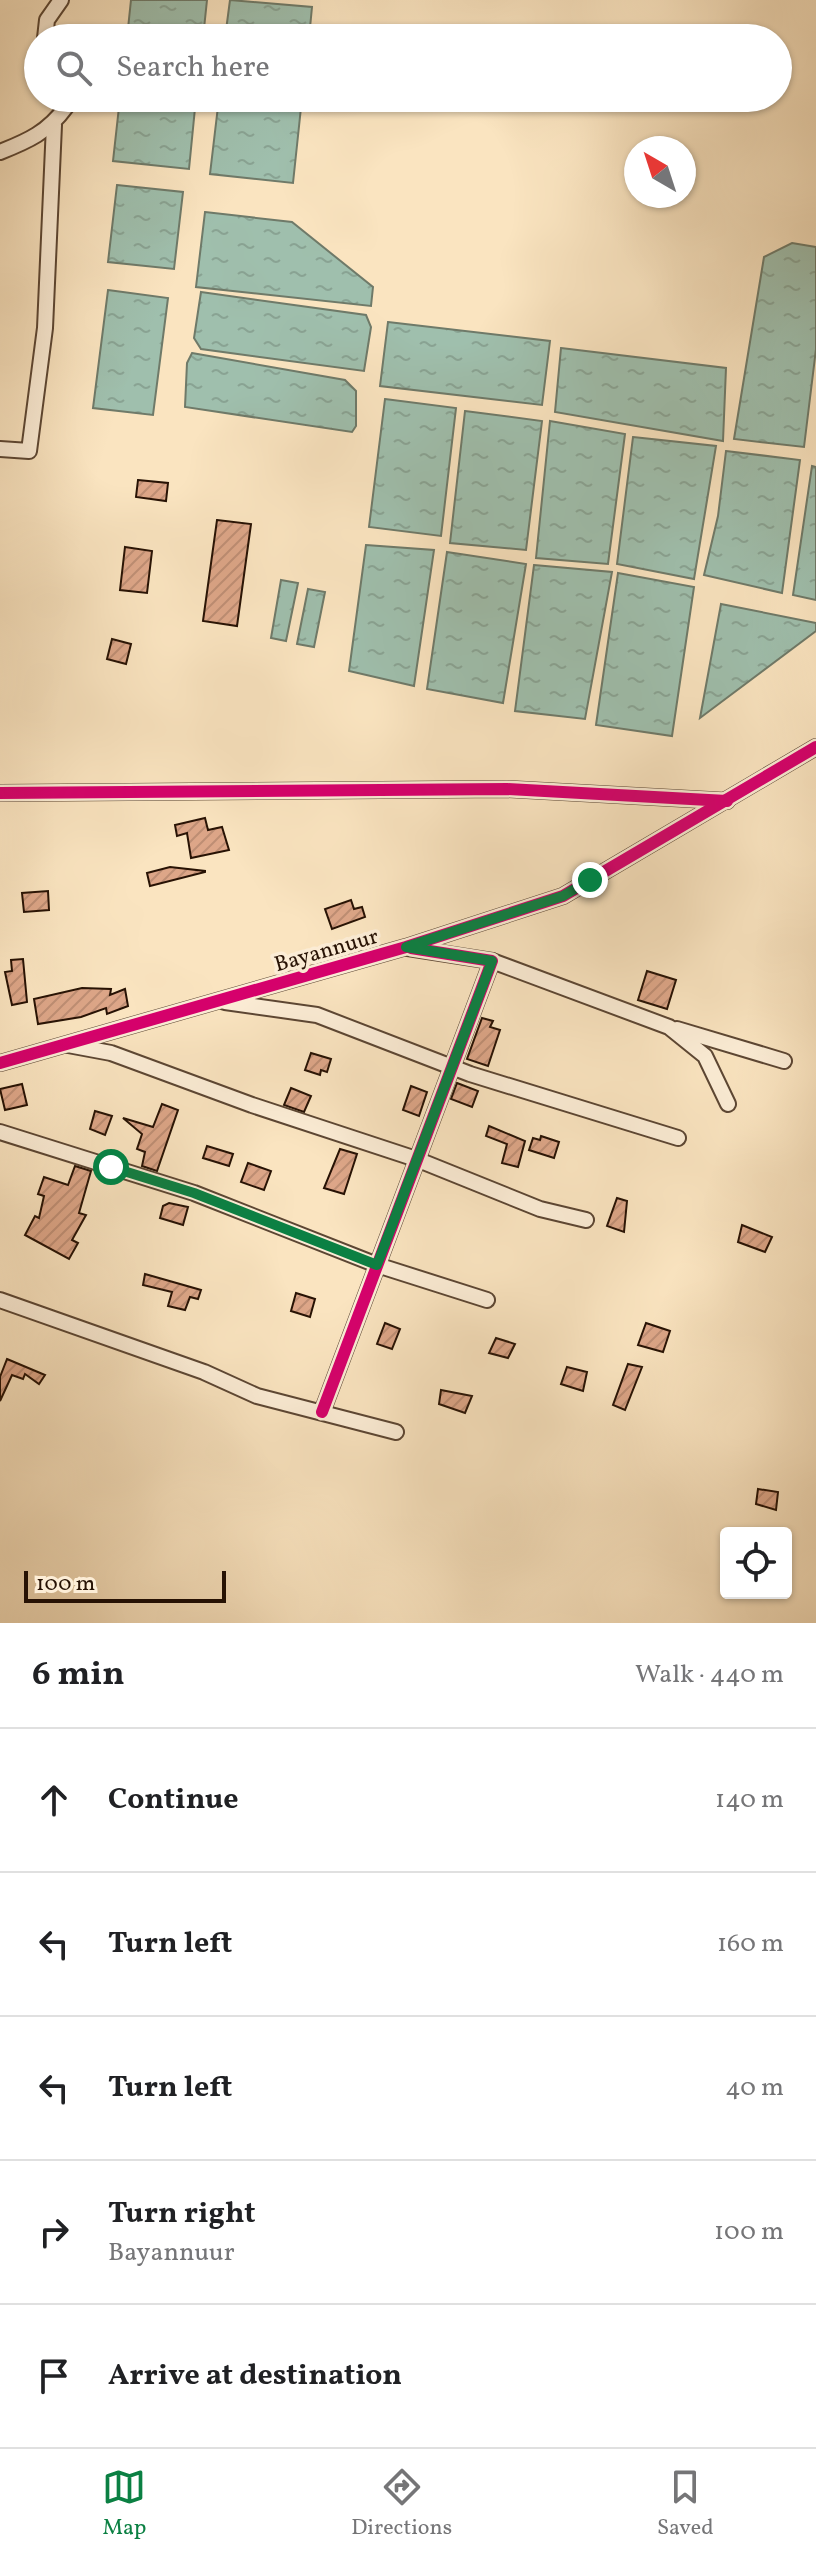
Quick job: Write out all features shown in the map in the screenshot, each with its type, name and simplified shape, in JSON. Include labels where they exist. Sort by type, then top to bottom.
[{"type":"street","points":[[47,24],[61,0]]},
{"type":"street","points":[[0,152],[32,140],[54,125],[63,112]]},
{"type":"street","points":[[0,449],[29,451],[45,328],[54,125]]},
{"type":"street","name":"Bayannuur","points":[[0,1063],[406,947],[563,896],[816,747]]},
{"type":"street","points":[[0,793],[507,789],[727,801]]},
{"type":"street","points":[[406,947],[492,961],[669,1027],[784,1061]]},
{"type":"street","points":[[322,1412],[492,961]]},
{"type":"street","points":[[217,1001],[317,1015],[452,1064],[470,1074],[678,1138]]},
{"type":"street","points":[[669,1027],[705,1056],[728,1104]]},
{"type":"street","points":[[66,1045],[111,1053],[252,1105],[416,1159],[540,1209],[586,1220]]},
{"type":"street","points":[[0,1132],[194,1193],[377,1265],[487,1300]]},
{"type":"street","points":[[0,1300],[204,1372],[257,1396],[396,1432]]},
{"type":"water","points":[[131,0],[207,0],[204,24],[128,24]]},
{"type":"water","points":[[230,0],[312,7],[310,24],[227,24]]},
{"type":"water","points":[[118,112],[195,112],[189,169],[113,161]]},
{"type":"water","points":[[217,112],[301,112],[293,183],[210,174]]},
{"type":"water","points":[[117,185],[183,192],[174,269],[108,262]]},
{"type":"water","points":[[205,212],[292,222],[373,287],[371,306],[196,287]]},
{"type":"water","points":[[792,243],[816,247],[816,349],[804,447],[734,439],[764,257]]},
{"type":"water","points":[[108,290],[168,298],[153,415],[93,408]]},
{"type":"water","points":[[201,292],[366,315],[371,327],[364,371],[201,349],[194,338]]},
{"type":"water","points":[[388,322],[550,341],[542,405],[380,386]]},
{"type":"water","points":[[561,348],[726,368],[723,441],[555,412]]},
{"type":"water","points":[[192,353],[345,380],[356,391],[356,426],[352,432],[185,407],[187,363]]},
{"type":"water","points":[[385,399],[456,408],[441,536],[369,527]]},
{"type":"water","points":[[465,411],[542,421],[526,550],[450,543]]},
{"type":"water","points":[[550,421],[625,434],[608,564],[536,558]]},
{"type":"water","points":[[633,437],[716,446],[694,579],[617,564]]},
{"type":"water","points":[[726,451],[800,460],[782,593],[704,575],[718,516]]},
{"type":"water","points":[[812,466],[816,467],[816,600],[793,595]]},
{"type":"water","points":[[366,545],[434,550],[414,686],[349,671]]},
{"type":"water","points":[[447,552],[526,564],[503,703],[427,689]]},
{"type":"water","points":[[534,565],[612,572],[585,719],[515,711]]},
{"type":"water","points":[[618,573],[694,587],[672,736],[596,725]]},
{"type":"water","points":[[281,580],[298,583],[286,641],[271,638]]},
{"type":"water","points":[[308,589],[325,592],[314,647],[297,644]]},
{"type":"water","points":[[721,604],[816,623],[816,631],[700,718]]},
{"type":"building","points":[[138,480],[168,483],[166,501],[136,497]]},
{"type":"building","points":[[217,520],[251,524],[237,626],[203,621]]},
{"type":"building","points":[[125,547],[152,551],[147,593],[120,590]]},
{"type":"building","points":[[112,639],[131,644],[126,664],[107,659]]},
{"type":"building","points":[[205,818],[208,830],[222,827],[229,850],[191,858],[187,833],[177,836],[175,825]]},
{"type":"building","points":[[170,867],[205,872],[150,886],[147,873]]},
{"type":"building","points":[[48,891],[49,910],[24,912],[22,893]]},
{"type":"building","points":[[351,900],[354,909],[362,907],[365,917],[332,929],[325,909]]},
{"type":"building","points":[[23,959],[27,1002],[12,1005],[5,972],[12,971],[11,960]]},
{"type":"building","points":[[647,971],[676,980],[667,1009],[638,1000]]},
{"type":"building","points":[[82,988],[111,989],[110,995],[125,989],[128,1006],[107,1014],[106,1008],[81,1017],[38,1024],[34,999]]},
{"type":"building","points":[[482,1018],[493,1021],[490,1027],[500,1030],[488,1066],[467,1059]]},
{"type":"building","points":[[311,1053],[331,1059],[327,1072],[321,1070],[320,1075],[305,1070]]},
{"type":"building","points":[[457,1083],[478,1091],[472,1107],[451,1099]]},
{"type":"building","points":[[22,1084],[27,1105],[5,1110],[0,1089]]},
{"type":"building","points":[[411,1086],[427,1092],[419,1116],[403,1110]]},
{"type":"building","points":[[291,1088],[311,1096],[304,1112],[284,1105]]},
{"type":"building","points":[[162,1104],[178,1110],[157,1171],[142,1166],[145,1152],[137,1149],[142,1134],[123,1118],[153,1127]]},
{"type":"building","points":[[95,1111],[112,1116],[105,1135],[90,1129]]},
{"type":"building","points":[[489,1126],[525,1141],[518,1167],[502,1163],[507,1144],[486,1136]]},
{"type":"building","points":[[541,1136],[559,1142],[554,1158],[529,1150],[533,1138],[540,1140]]},
{"type":"building","points":[[207,1146],[233,1154],[229,1166],[203,1158]]},
{"type":"building","points":[[340,1149],[357,1154],[344,1194],[324,1188]]},
{"type":"building","points":[[248,1163],[271,1171],[264,1190],[241,1182]]},
{"type":"building","points":[[75,1166],[91,1171],[79,1213],[86,1215],[72,1240],[78,1243],[69,1259],[25,1235],[35,1216],[39,1218],[44,1196],[38,1194],[44,1177],[68,1185]]},
{"type":"building","points":[[617,1198],[627,1201],[624,1232],[607,1226]]},
{"type":"building","points":[[169,1203],[188,1207],[183,1225],[160,1218],[163,1206]]},
{"type":"building","points":[[742,1225],[772,1237],[765,1252],[738,1242]]},
{"type":"building","points":[[145,1274],[201,1290],[198,1299],[190,1297],[185,1310],[168,1306],[172,1292],[143,1285]]},
{"type":"building","points":[[296,1293],[315,1299],[310,1317],[291,1311]]},
{"type":"building","points":[[385,1323],[400,1329],[392,1349],[377,1344]]},
{"type":"building","points":[[646,1323],[670,1331],[663,1352],[638,1345]]},
{"type":"building","points":[[496,1338],[515,1344],[508,1358],[489,1353]]},
{"type":"building","points":[[7,1359],[45,1375],[39,1384],[25,1374],[23,1379],[12,1375],[0,1401],[0,1377]]},
{"type":"building","points":[[628,1364],[642,1367],[625,1410],[613,1405]]},
{"type":"building","points":[[567,1367],[587,1372],[583,1391],[561,1384]]},
{"type":"building","points":[[441,1390],[472,1396],[465,1413],[439,1404]]},
{"type":"building","points":[[758,1489],[778,1492],[776,1510],[756,1504]]},
{"type":"cycle path","points":[[0,1063],[406,947],[563,896],[816,747]]},
{"type":"cycle path","points":[[0,793],[507,789],[727,801]]},
{"type":"cycle path","points":[[322,1412],[492,961],[411,948]]},
{"type":"route","points":[[111,1167],[194,1193],[377,1265],[492,961],[406,947],[563,896],[590,880]]}]
